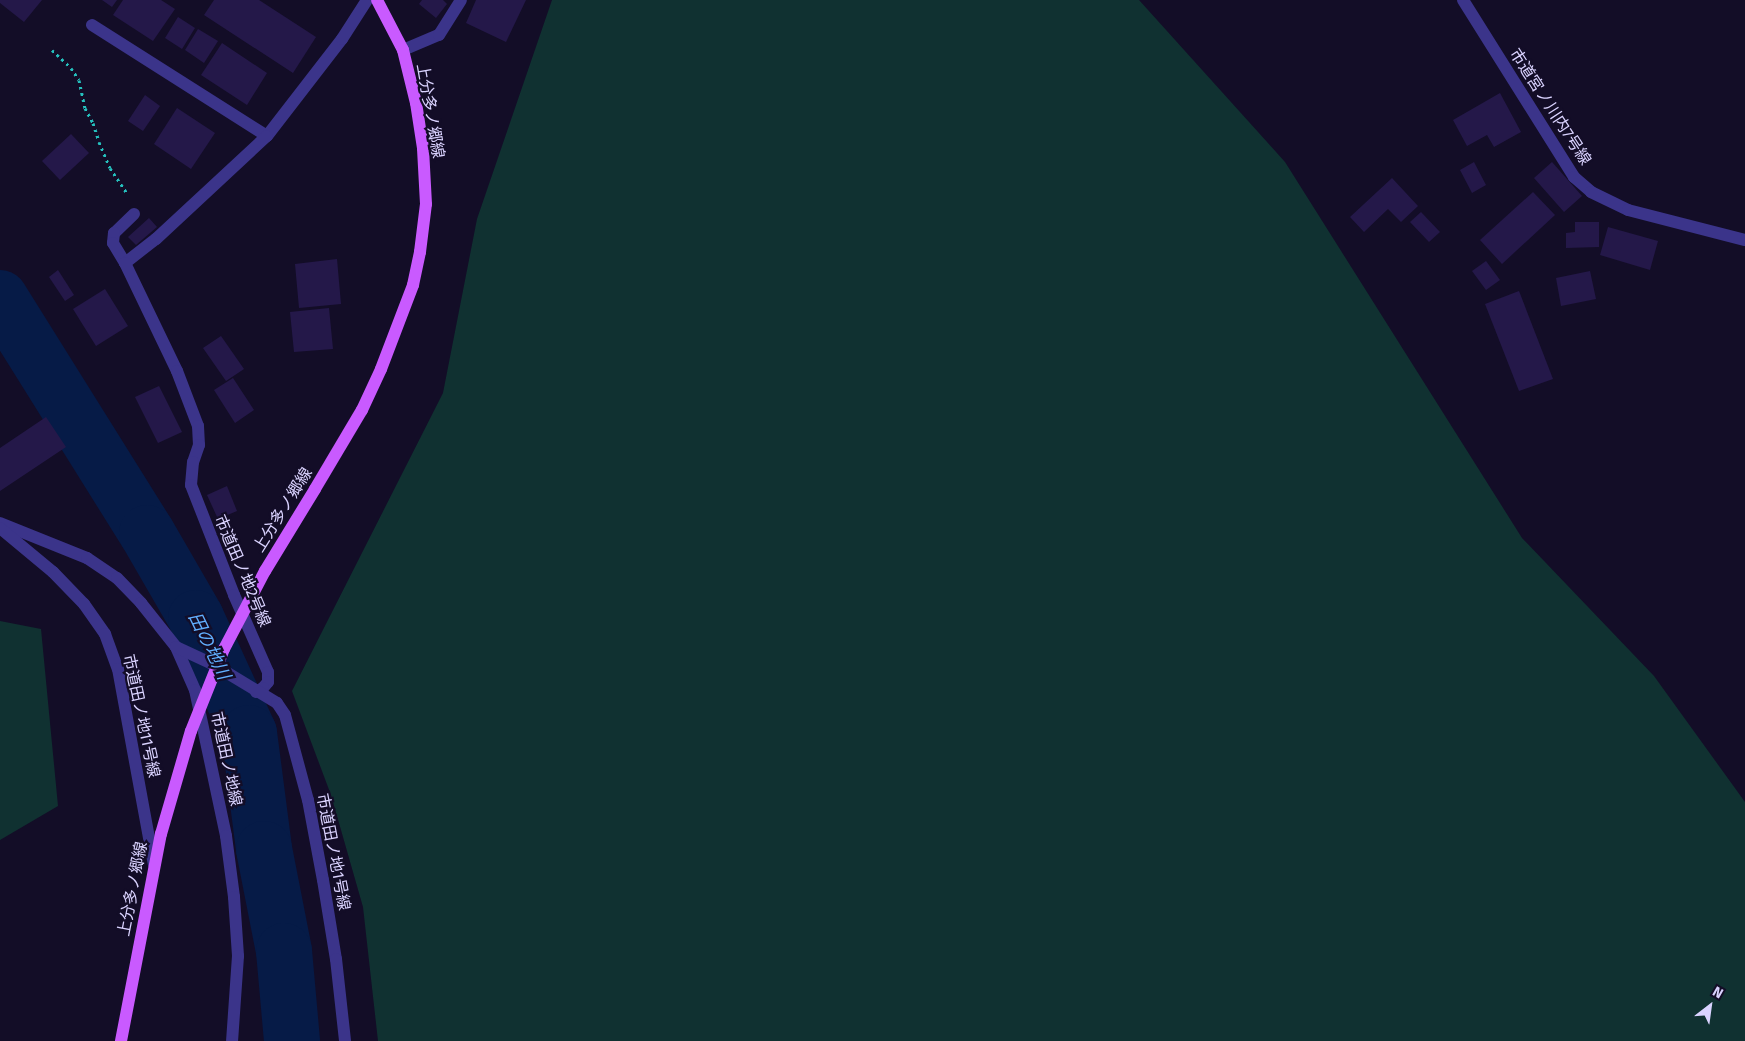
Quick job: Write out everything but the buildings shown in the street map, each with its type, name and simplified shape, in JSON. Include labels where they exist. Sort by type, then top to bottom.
[{"type":"main road","name":"上分多ノ郷線","points":[[121,1041],[154,864],[191,731],[224,649],[265,572],[362,410],[381,369],[413,285],[420,252],[426,204],[423,148],[416,103],[403,50],[377,0]]},
{"type":"street","points":[[134,214],[114,232],[112,243],[125,263],[156,239],[267,136],[342,39],[367,0]]},
{"type":"street","points":[[403,50],[439,35],[461,0]]},
{"type":"street","name":"市道宮ノ川内7号線","points":[[1463,0],[1574,177],[1591,192],[1628,210],[1745,240]]},
{"type":"street","points":[[92,25],[267,136]]},
{"type":"street","name":"市道田ノ地2号線","points":[[125,263],[177,371],[198,426],[199,446],[193,462],[191,485],[234,596],[268,672],[268,682],[263,688],[253,690]]},
{"type":"street","name":"市道田ノ地線","points":[[0,523],[87,558],[117,578],[141,603],[176,646],[195,690],[226,836],[234,897],[238,956],[232,1041]]},
{"type":"street","name":"市道田ノ地11号線","points":[[0,528],[53,572],[84,604],[105,634],[118,669],[154,864]]},
{"type":"street","name":"市道田ノ地1号線","points":[[176,646],[211,663],[277,703],[285,715],[308,800],[336,959],[345,1041]]},
{"type":"path","points":[[52,50],[71,68],[80,80],[86,108],[93,123],[98,142],[110,168],[134,204],[134,214]]},
{"type":"green space","points":[[552,0],[1139,0],[1285,162],[1522,538],[1654,676],[1745,802],[1745,1041],[378,1041],[363,907],[331,795],[292,691],[443,393],[477,219]]},
{"type":"green space","points":[[0,621],[41,629],[58,806],[0,840]]},
{"type":"waterway","name":"田の地川","points":[[0,298],[147,533],[196,618],[249,733],[264,849],[284,951],[292,1041]]}]
